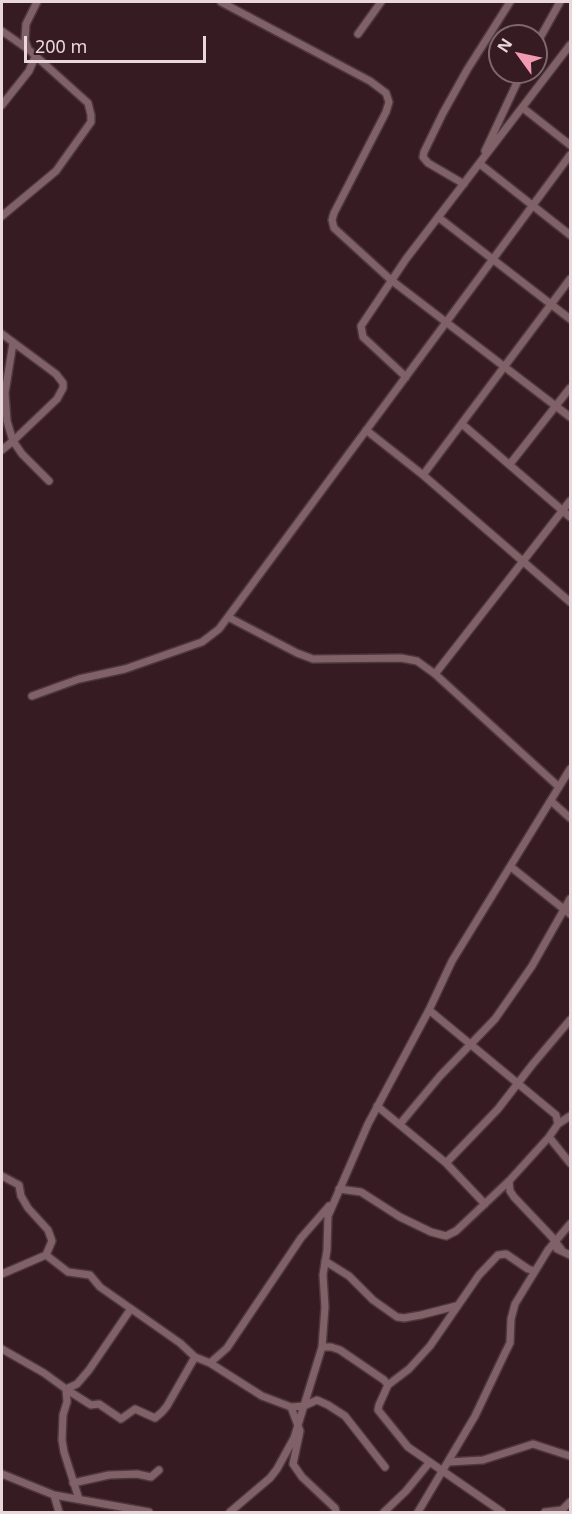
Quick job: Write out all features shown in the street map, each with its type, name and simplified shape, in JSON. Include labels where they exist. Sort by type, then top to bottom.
[{"type":"street","points":[[29,50],[25,40],[26,24],[37,2]]},
{"type":"street","points":[[221,2],[370,81],[387,95],[386,112],[332,224],[391,280],[570,417]]},
{"type":"street","points":[[358,34],[381,2]]},
{"type":"street","points":[[464,184],[428,163],[423,157],[424,152],[462,79],[510,2]]},
{"type":"street","points":[[548,24],[560,2]]},
{"type":"street","points":[[2,31],[29,50],[88,103],[92,115],[91,122],[56,171],[2,216]]},
{"type":"street","points":[[406,376],[363,337],[360,331],[361,326],[391,280],[438,217],[569,50]]},
{"type":"street","points":[[2,105],[29,71],[35,57]]},
{"type":"street","points":[[480,164],[517,84]]},
{"type":"street","points":[[523,108],[570,145]]},
{"type":"street","points":[[32,696],[79,679],[125,669],[202,642],[219,629],[570,155]]},
{"type":"street","points":[[480,164],[570,235]]},
{"type":"street","points":[[438,217],[570,319]]},
{"type":"street","points":[[423,475],[570,279]]},
{"type":"street","points":[[2,334],[56,374],[63,388],[57,399],[2,450]]},
{"type":"street","points":[[13,343],[5,393],[7,421],[13,441],[22,454],[49,481]]},
{"type":"street","points":[[510,464],[570,388]]},
{"type":"street","points":[[462,424],[570,516]]},
{"type":"street","points":[[366,430],[423,475],[570,602]]},
{"type":"street","points":[[435,674],[570,501]]},
{"type":"street","points":[[228,617],[306,657],[344,660],[411,659],[420,663],[559,787]]},
{"type":"street","points":[[230,1512],[277,1469],[294,1438],[322,1347],[325,1307],[323,1275],[328,1216],[333,1202],[377,1106],[429,1010],[454,957],[570,769]]},
{"type":"street","points":[[551,801],[570,818]]},
{"type":"street","points":[[511,867],[567,912]]},
{"type":"street","points":[[400,1124],[440,1076],[495,1019],[567,912],[570,899]]},
{"type":"street","points":[[429,1010],[556,1115],[558,1124]]},
{"type":"street","points":[[446,1163],[498,1109],[570,1020]]},
{"type":"street","points":[[377,1106],[446,1163],[485,1204]]},
{"type":"street","points":[[339,1189],[361,1192],[400,1217],[441,1236],[451,1235],[509,1181],[558,1124],[570,1116]]},
{"type":"street","points":[[549,1137],[570,1163]]},
{"type":"street","points":[[2,1176],[18,1185],[28,1208],[48,1230],[52,1241],[46,1255],[2,1274]]},
{"type":"street","points":[[509,1181],[510,1191],[514,1197],[561,1249],[570,1255]]},
{"type":"street","points":[[210,1363],[227,1348],[301,1238],[333,1202]]},
{"type":"street","points":[[418,1512],[449,1462],[510,1343],[511,1320],[515,1304],[548,1250],[570,1224]]},
{"type":"street","points":[[548,1250],[561,1249]]},
{"type":"street","points":[[502,1512],[408,1447],[378,1410],[378,1405],[388,1385],[409,1369],[430,1346],[479,1275],[498,1255],[506,1254],[528,1269],[535,1271]]},
{"type":"street","points":[[46,1255],[68,1272],[90,1275],[100,1287],[130,1310],[158,1327],[195,1357],[210,1363],[262,1396],[291,1407],[304,1406],[316,1400],[328,1405],[345,1416],[385,1467]]},
{"type":"street","points":[[325,1262],[349,1276],[373,1300],[397,1317],[421,1315],[456,1306]]},
{"type":"street","points":[[78,1499],[62,1440],[63,1415],[69,1391],[89,1370],[130,1310]]},
{"type":"street","points":[[322,1347],[339,1350],[388,1385]]},
{"type":"street","points":[[2,1349],[44,1373],[93,1406],[99,1404],[121,1419],[135,1409],[154,1418],[162,1412],[195,1357]]},
{"type":"street","points":[[291,1407],[298,1424],[300,1437],[293,1464],[302,1477],[335,1508],[336,1512]]},
{"type":"street","points":[[449,1462],[483,1460],[533,1443],[570,1456]]},
{"type":"street","points":[[384,1512],[406,1491],[429,1463]]},
{"type":"street","points":[[73,1483],[109,1475],[138,1474],[151,1477],[159,1470]]},
{"type":"street","points":[[2,1474],[54,1495],[149,1512]]},
{"type":"street","points":[[54,1495],[59,1512]]},
{"type":"street","points":[[545,1512],[562,1510],[570,1502]]}]
